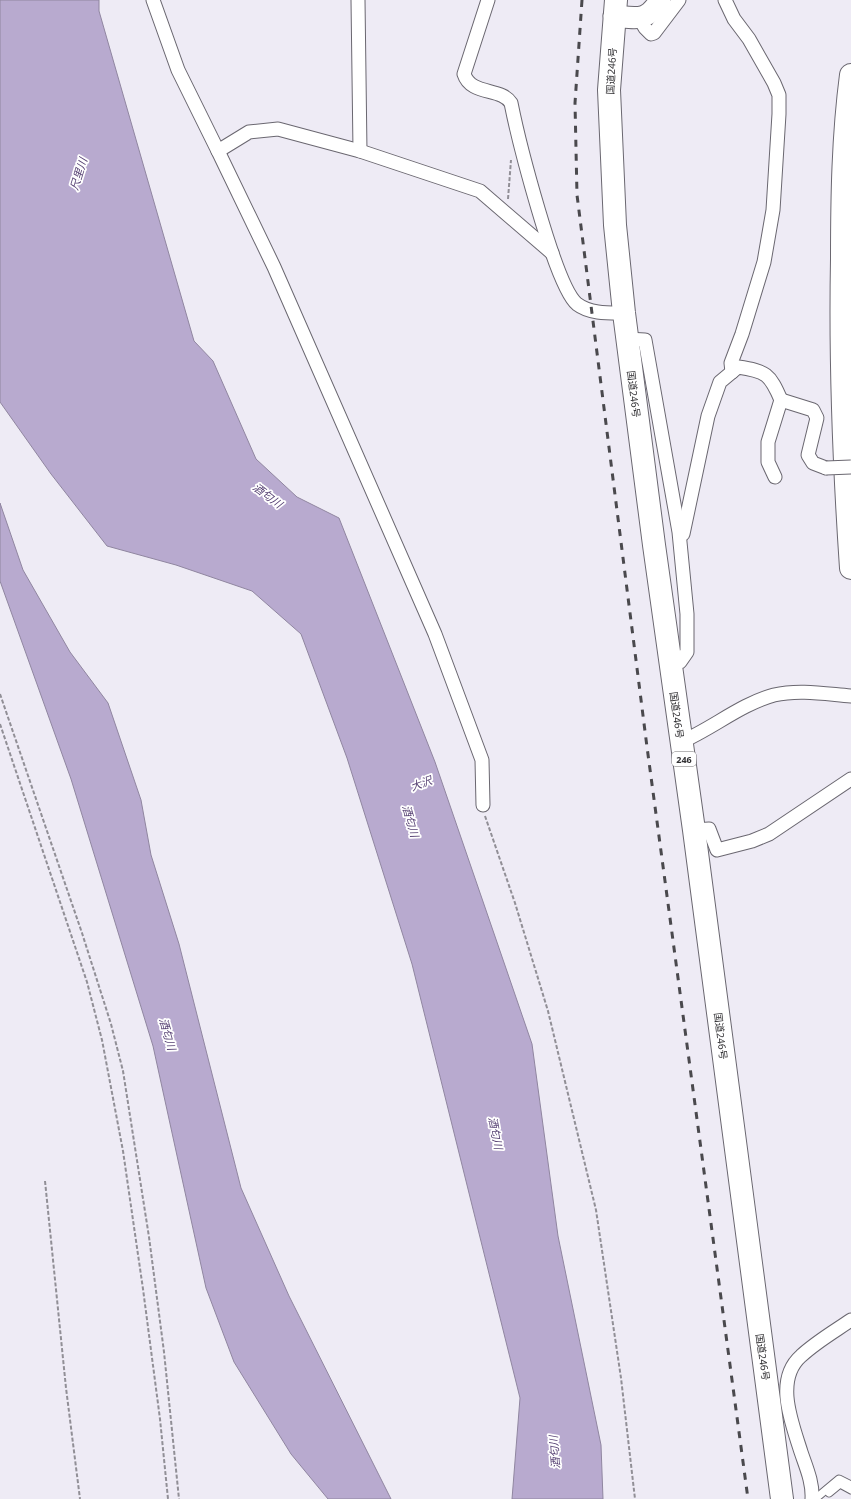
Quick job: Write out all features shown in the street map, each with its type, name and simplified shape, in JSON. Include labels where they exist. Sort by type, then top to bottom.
[{"type":"highway","name":"国道246号","points":[[615,8],[610,98],[615,225],[624,313],[782,1499]]},
{"type":"highway","points":[[851,75],[845,146],[841,304],[843,434],[851,568]]},
{"type":"main road","points":[[615,8],[639,18],[651,14],[660,0]]},
{"type":"street","points":[[153,0],[178,70],[274,267],[434,634],[482,760],[483,806]]},
{"type":"street","points":[[358,0],[360,151]]},
{"type":"street","points":[[488,0],[464,74],[466,80],[473,86],[505,98],[511,103],[552,252],[569,293],[576,303],[591,310],[608,313],[624,313]]},
{"type":"street","points":[[639,18],[645,28],[651,34],[654,33],[679,0]]},
{"type":"street","points":[[725,0],[734,19],[749,39],[774,83],[779,95],[772,218],[764,262],[742,334],[731,364],[732,372]]},
{"type":"street","points":[[218,151],[248,132],[278,128],[360,151],[480,191],[506,215],[552,252]]},
{"type":"street","points":[[628,339],[645,340],[679,538],[687,614],[687,652],[680,662],[670,664]]},
{"type":"street","points":[[679,538],[684,533],[708,416],[720,382],[738,367],[754,370],[768,376],[781,400],[813,410],[817,418],[808,455],[813,463],[826,468],[851,467]]},
{"type":"street","points":[[775,476],[768,462],[768,442],[781,400]]},
{"type":"street","points":[[681,742],[755,701],[776,695],[795,692],[851,696]]},
{"type":"street","points":[[694,830],[709,829],[717,850],[752,841],[769,834],[851,779]]},
{"type":"street","points":[[812,1499],[813,1488],[794,1431],[786,1396],[789,1372],[800,1356],[851,1320]]},
{"type":"lane","points":[[816,1499],[839,1479],[851,1485]]},
{"type":"lane","points":[[821,1499],[840,1484],[851,1490]]},
{"type":"path","points":[[506,215],[511,156]]},
{"type":"path","points":[[0,694],[82,933],[111,1024],[123,1071],[149,1238],[164,1352],[179,1499]]},
{"type":"path","points":[[0,724],[87,982],[102,1040],[123,1150],[144,1296],[160,1419],[168,1499]]},
{"type":"path","points":[[483,806],[488,830],[515,903],[548,1011],[596,1210],[621,1378],[635,1499]]},
{"type":"path","points":[[45,1181],[66,1388],[80,1499]]},
{"type":"water","points":[[0,0],[99,0],[99,11],[194,341],[213,361],[256,459],[297,497],[339,518],[435,762],[532,1044],[558,1236],[601,1445],[603,1499],[512,1499],[520,1398],[412,964],[347,758],[301,634],[252,591],[176,565],[107,546],[51,474],[0,402]]},
{"type":"water","name":"酒匂川","points":[[0,503],[23,570],[70,652],[108,703],[141,800],[151,855],[179,944],[241,1188],[289,1296],[391,1499],[328,1499],[291,1454],[234,1362],[206,1288],[153,1046],[71,779],[0,581]]},
{"type":"railway","points":[[582,0],[575,103],[577,195],[647,747],[748,1499]]},
{"type":"water label","name":"尺里川","points":[[78,174]]},
{"type":"water label","name":"大沢","points":[[421,783]]}]
